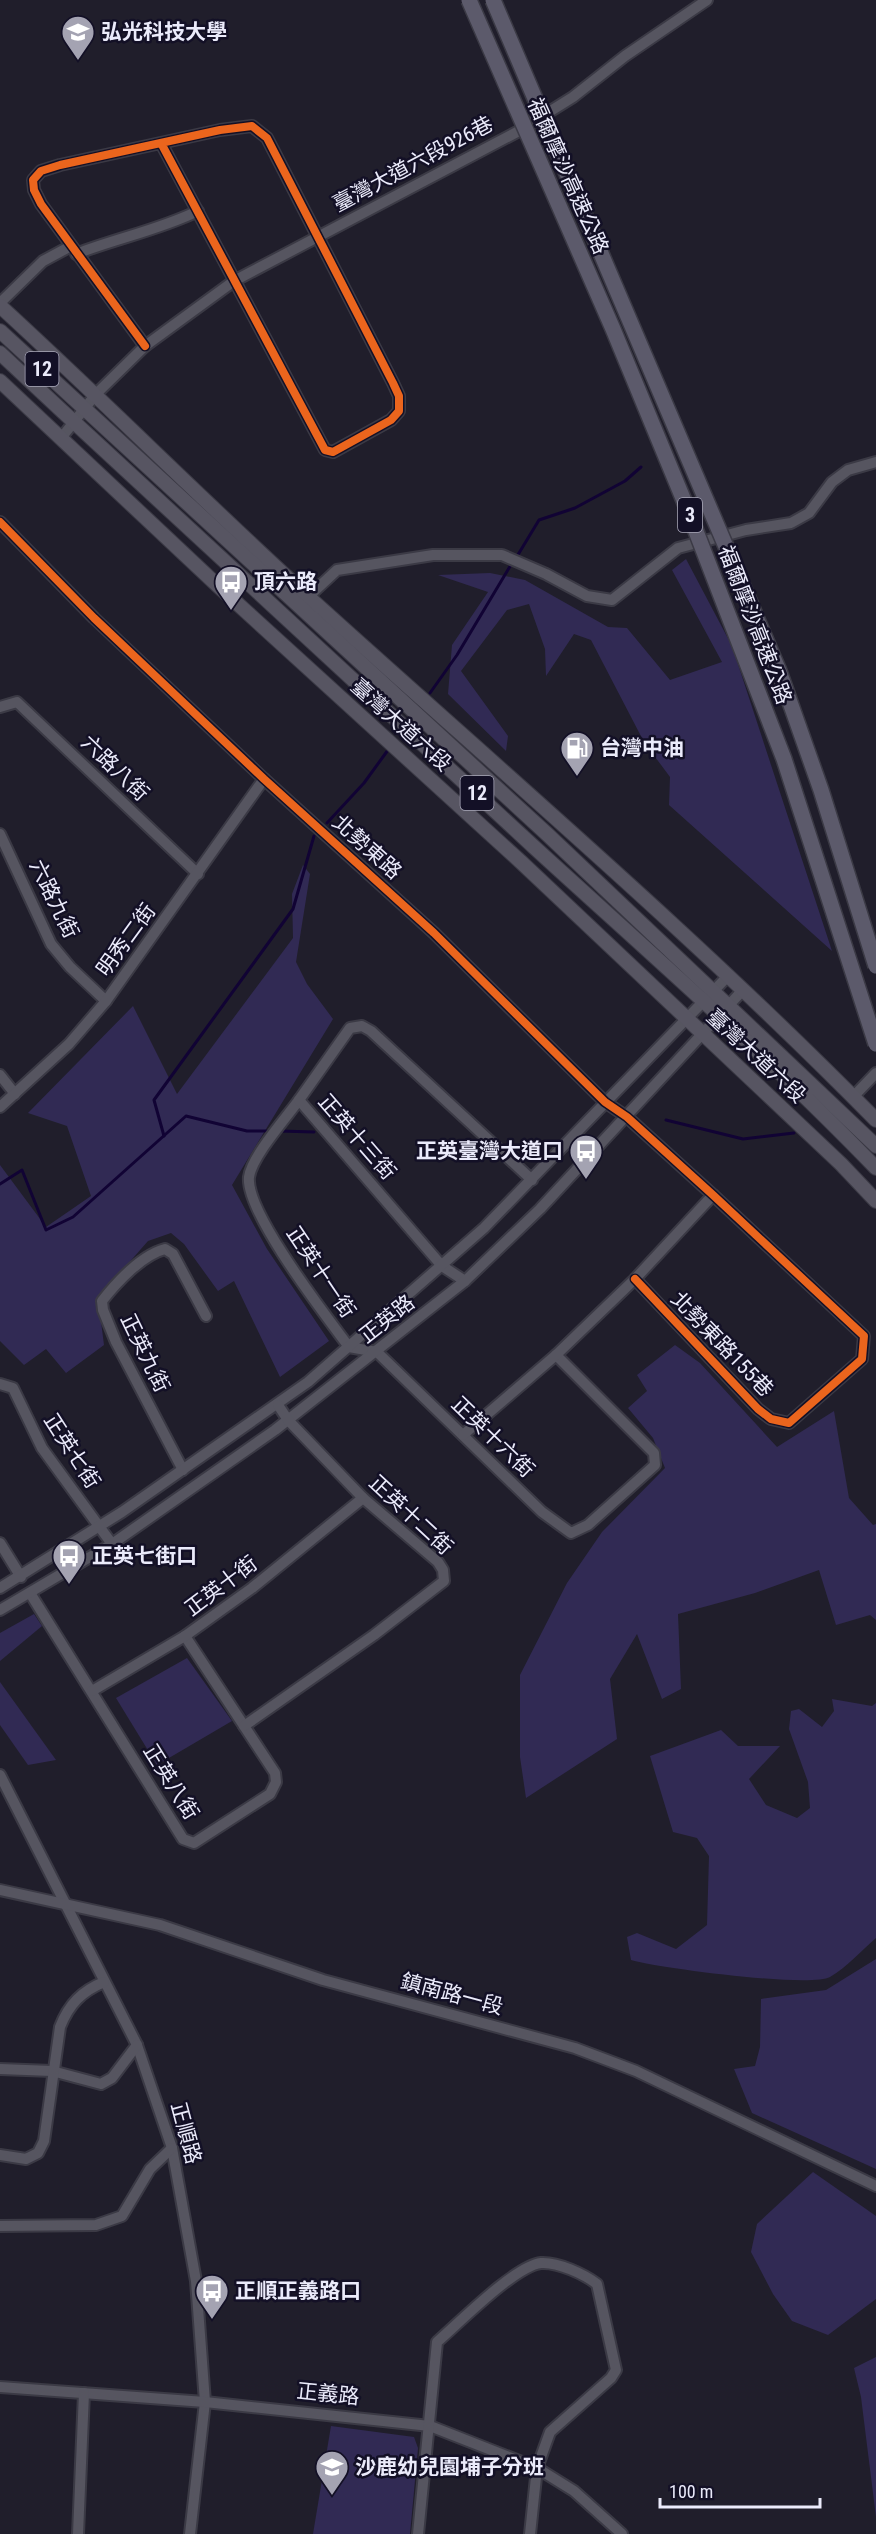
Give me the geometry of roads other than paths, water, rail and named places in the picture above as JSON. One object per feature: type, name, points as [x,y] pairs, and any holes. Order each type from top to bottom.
[{"type":"highway","name":"福爾摩沙高速公路","points":[[469,0],[608,319],[687,508],[784,759],[876,1044]]},
{"type":"highway","name":"福爾摩沙高速公路","points":[[493,0],[779,671],[821,790],[876,966]]},
{"type":"main road","name":"臺灣大道六段","points":[[0,305],[308,597],[560,823],[727,977],[876,1120]]},
{"type":"main road","name":"臺灣大道六段","points":[[0,331],[85,408],[725,1010],[876,1146]]},
{"type":"main road","name":"臺灣大道六段","points":[[0,353],[73,422],[709,995]]},
{"type":"main road","name":"臺灣大道六段","points":[[0,381],[62,436],[217,585],[521,862],[702,1035],[842,1164],[876,1201]]},
{"type":"main road","name":"臺灣大道六段","points":[[725,1010],[876,1168]]},
{"type":"street","name":"臺灣大道六段926巷","points":[[62,436],[96,394],[146,346],[234,281],[517,132],[573,97],[624,56],[707,0]]},
{"type":"street","points":[[146,346],[41,204],[34,190],[33,180],[41,171],[60,165],[219,130],[252,126],[262,131],[319,237],[399,396],[399,411],[391,420],[333,453],[325,450],[161,143]]},
{"type":"street","points":[[0,305],[43,261],[74,250],[168,225],[198,211]]},
{"type":"street","points":[[308,597],[337,570],[433,555],[507,558],[587,596],[612,600],[678,548],[747,530],[791,523],[809,513],[832,482],[848,470],[876,462]]},
{"type":"street","name":"北勢東路","points":[[0,522],[94,618],[264,778],[434,933],[605,1102],[627,1117],[714,1195]]},
{"type":"street","name":"六路八街","points":[[0,707],[17,702],[198,874]]},
{"type":"street","name":"明秀二街","points":[[0,1107],[69,1044],[106,1001],[264,778]]},
{"type":"street","name":"六路九街","points":[[0,834],[51,944],[70,967],[106,1001]]},
{"type":"street","name":"正英路","points":[[0,1588],[21,1577],[278,1405],[349,1347],[442,1266],[532,1180],[727,977]]},
{"type":"street","name":"正英路","points":[[0,1610],[112,1544],[288,1419],[377,1352],[465,1281],[540,1209],[742,992]]},
{"type":"street","name":"正英十三街","points":[[465,1281],[442,1266],[299,1100],[350,1028],[362,1026],[371,1031],[532,1180]]},
{"type":"street","points":[[853,1097],[876,1073]]},
{"type":"street","points":[[0,1075],[15,1094]]},
{"type":"street","name":"正英十一街","points":[[299,1100],[255,1161],[249,1177],[250,1193],[285,1260],[349,1347],[377,1352]]},
{"type":"street","points":[[463,1435],[556,1354],[635,1279],[714,1195]]},
{"type":"street","name":"北勢東路155巷","points":[[635,1279],[771,1419],[789,1423],[861,1359],[864,1336],[714,1195]]},
{"type":"street","name":"正英九街","points":[[183,1470],[116,1342],[103,1310],[102,1301],[114,1286],[147,1258],[156,1251],[165,1249],[173,1254],[206,1316]]},
{"type":"street","name":"正英十六街","points":[[377,1352],[560,1527],[571,1533],[588,1525],[655,1466],[654,1453],[556,1354]]},
{"type":"street","name":"正英七街","points":[[0,1384],[13,1388],[42,1448],[112,1544]]},
{"type":"street","name":"正英十二街","points":[[244,1726],[374,1635],[444,1581],[443,1570],[438,1562],[363,1498],[288,1419],[278,1405]]},
{"type":"street","name":"正英十街","points":[[92,1691],[185,1636],[252,1588],[363,1498]]},
{"type":"street","points":[[0,1543],[21,1577]]},
{"type":"street","name":"正英八街","points":[[30,1593],[183,1839],[194,1843],[270,1794],[276,1782],[275,1773],[185,1636]]},
{"type":"street","name":"正順路","points":[[0,1775],[137,2046],[172,2148],[196,2281],[205,2402],[190,2534]]},
{"type":"street","name":"鎮南路一段","points":[[0,1890],[160,1925],[323,1980],[575,2048],[636,2071],[876,2186]]},
{"type":"street","points":[[0,2155],[26,2158],[38,2153],[44,2140],[60,2026],[67,2010],[78,1996],[104,1982]]},
{"type":"street","points":[[0,2069],[52,2071],[101,2084],[112,2078],[137,2046]]},
{"type":"street","points":[[0,2226],[96,2225],[122,2216],[150,2169],[172,2148]]},
{"type":"street","points":[[418,2534],[437,2342],[518,2272],[541,2263],[581,2272],[597,2284],[616,2370],[611,2378],[550,2432],[537,2468],[530,2534]]},
{"type":"street","name":"正義路","points":[[0,2387],[205,2402],[430,2426],[537,2468],[574,2491],[622,2534]]},
{"type":"street","points":[[78,2534],[84,2393]]},
{"type":"waterway","points":[[516,558],[539,520],[575,508],[625,481],[641,467]]},
{"type":"waterway","points":[[430,693],[457,655],[512,563]]},
{"type":"waterway","points":[[327,823],[364,783],[388,750]]},
{"type":"waterway","points":[[164,1136],[154,1100],[293,909],[314,836]]},
{"type":"waterway","points":[[0,1184],[22,1170],[46,1230],[73,1217],[186,1116],[247,1131],[270,1131]]},
{"type":"waterway","points":[[666,1120],[743,1139],[794,1133]]},
{"type":"waterway","points":[[280,1131],[314,1132]]},
{"type":"place","name":"弘光科技大學","points":[[78,61]]},
{"type":"place","name":"頂六路","points":[[231,611]]},
{"type":"place","name":"台灣中油","points":[[577,777]]},
{"type":"place","name":"正英臺灣大道口","points":[[586,1180]]},
{"type":"place","name":"正英七街口","points":[[69,1585]]},
{"type":"place","name":"正順正義路口","points":[[212,2320]]},
{"type":"place","name":"沙鹿幼兒園埔子分班","points":[[332,2496]]}]
